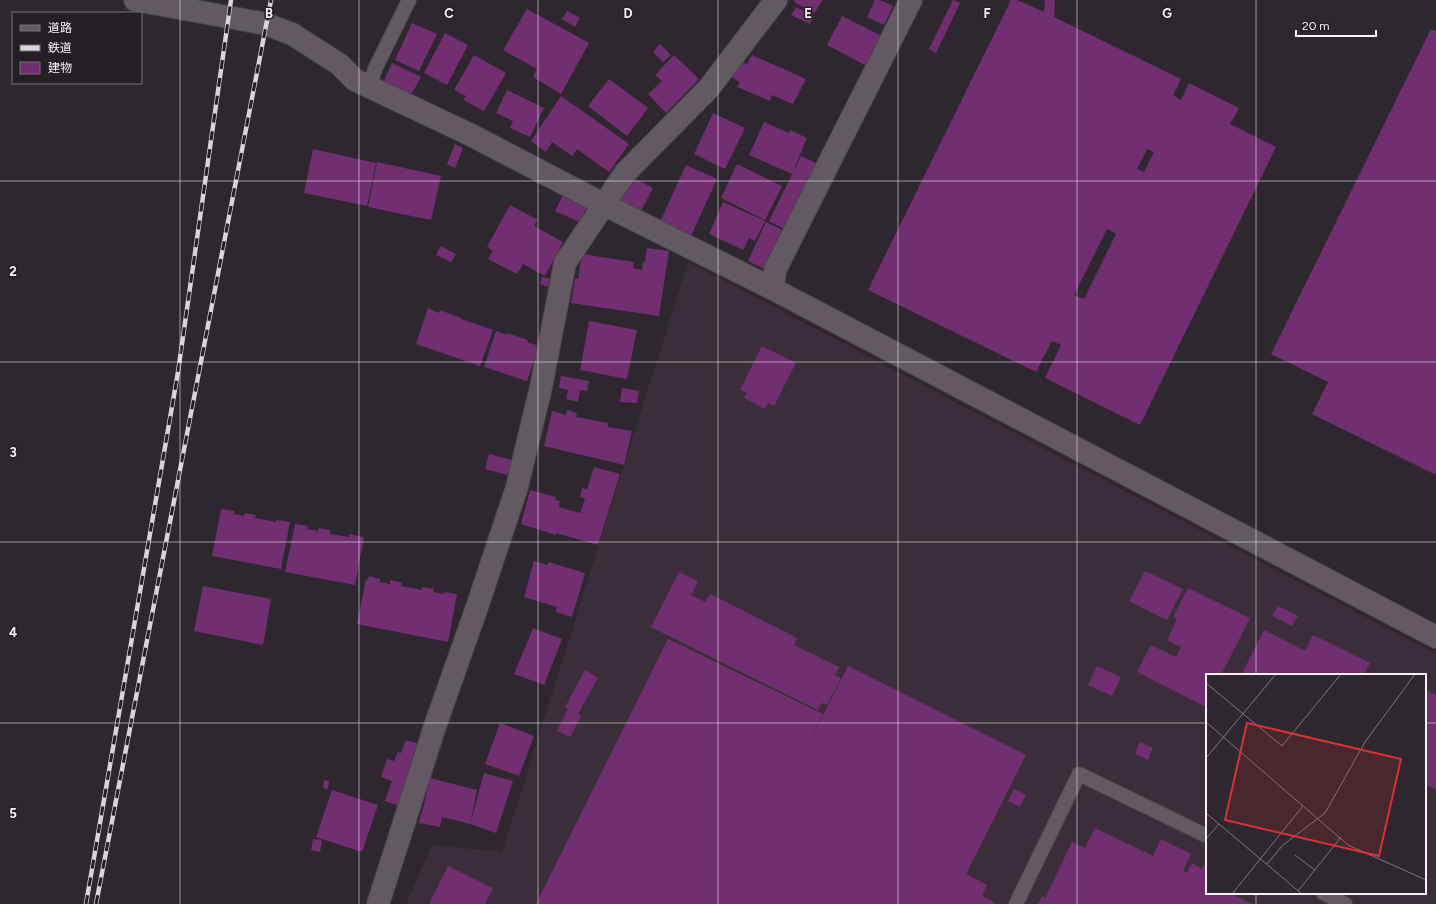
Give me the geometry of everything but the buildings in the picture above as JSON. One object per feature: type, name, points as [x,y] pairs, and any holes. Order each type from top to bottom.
[{"type":"street","points":[[134,0],[266,24],[292,34],[339,64],[355,80],[471,135],[605,205],[773,289],[1436,637]]},
{"type":"street","points":[[378,904],[435,726],[517,487],[541,387],[565,263],[625,173],[705,92],[776,0]]},
{"type":"street","points":[[773,289],[775,270],[911,0]]},
{"type":"lane","points":[[369,87],[375,69],[409,0]]},
{"type":"lane","points":[[1016,904],[1079,774],[1206,836]]},
{"type":"lane","points":[[1325,894],[1346,904]]},
{"type":"shaded area","points":[[688,262],[1436,654],[1436,904],[406,904],[432,845],[502,852]]},
{"type":"railway","points":[[86,904],[178,372],[231,0]]},
{"type":"railway","points":[[96,904],[271,0]]}]
